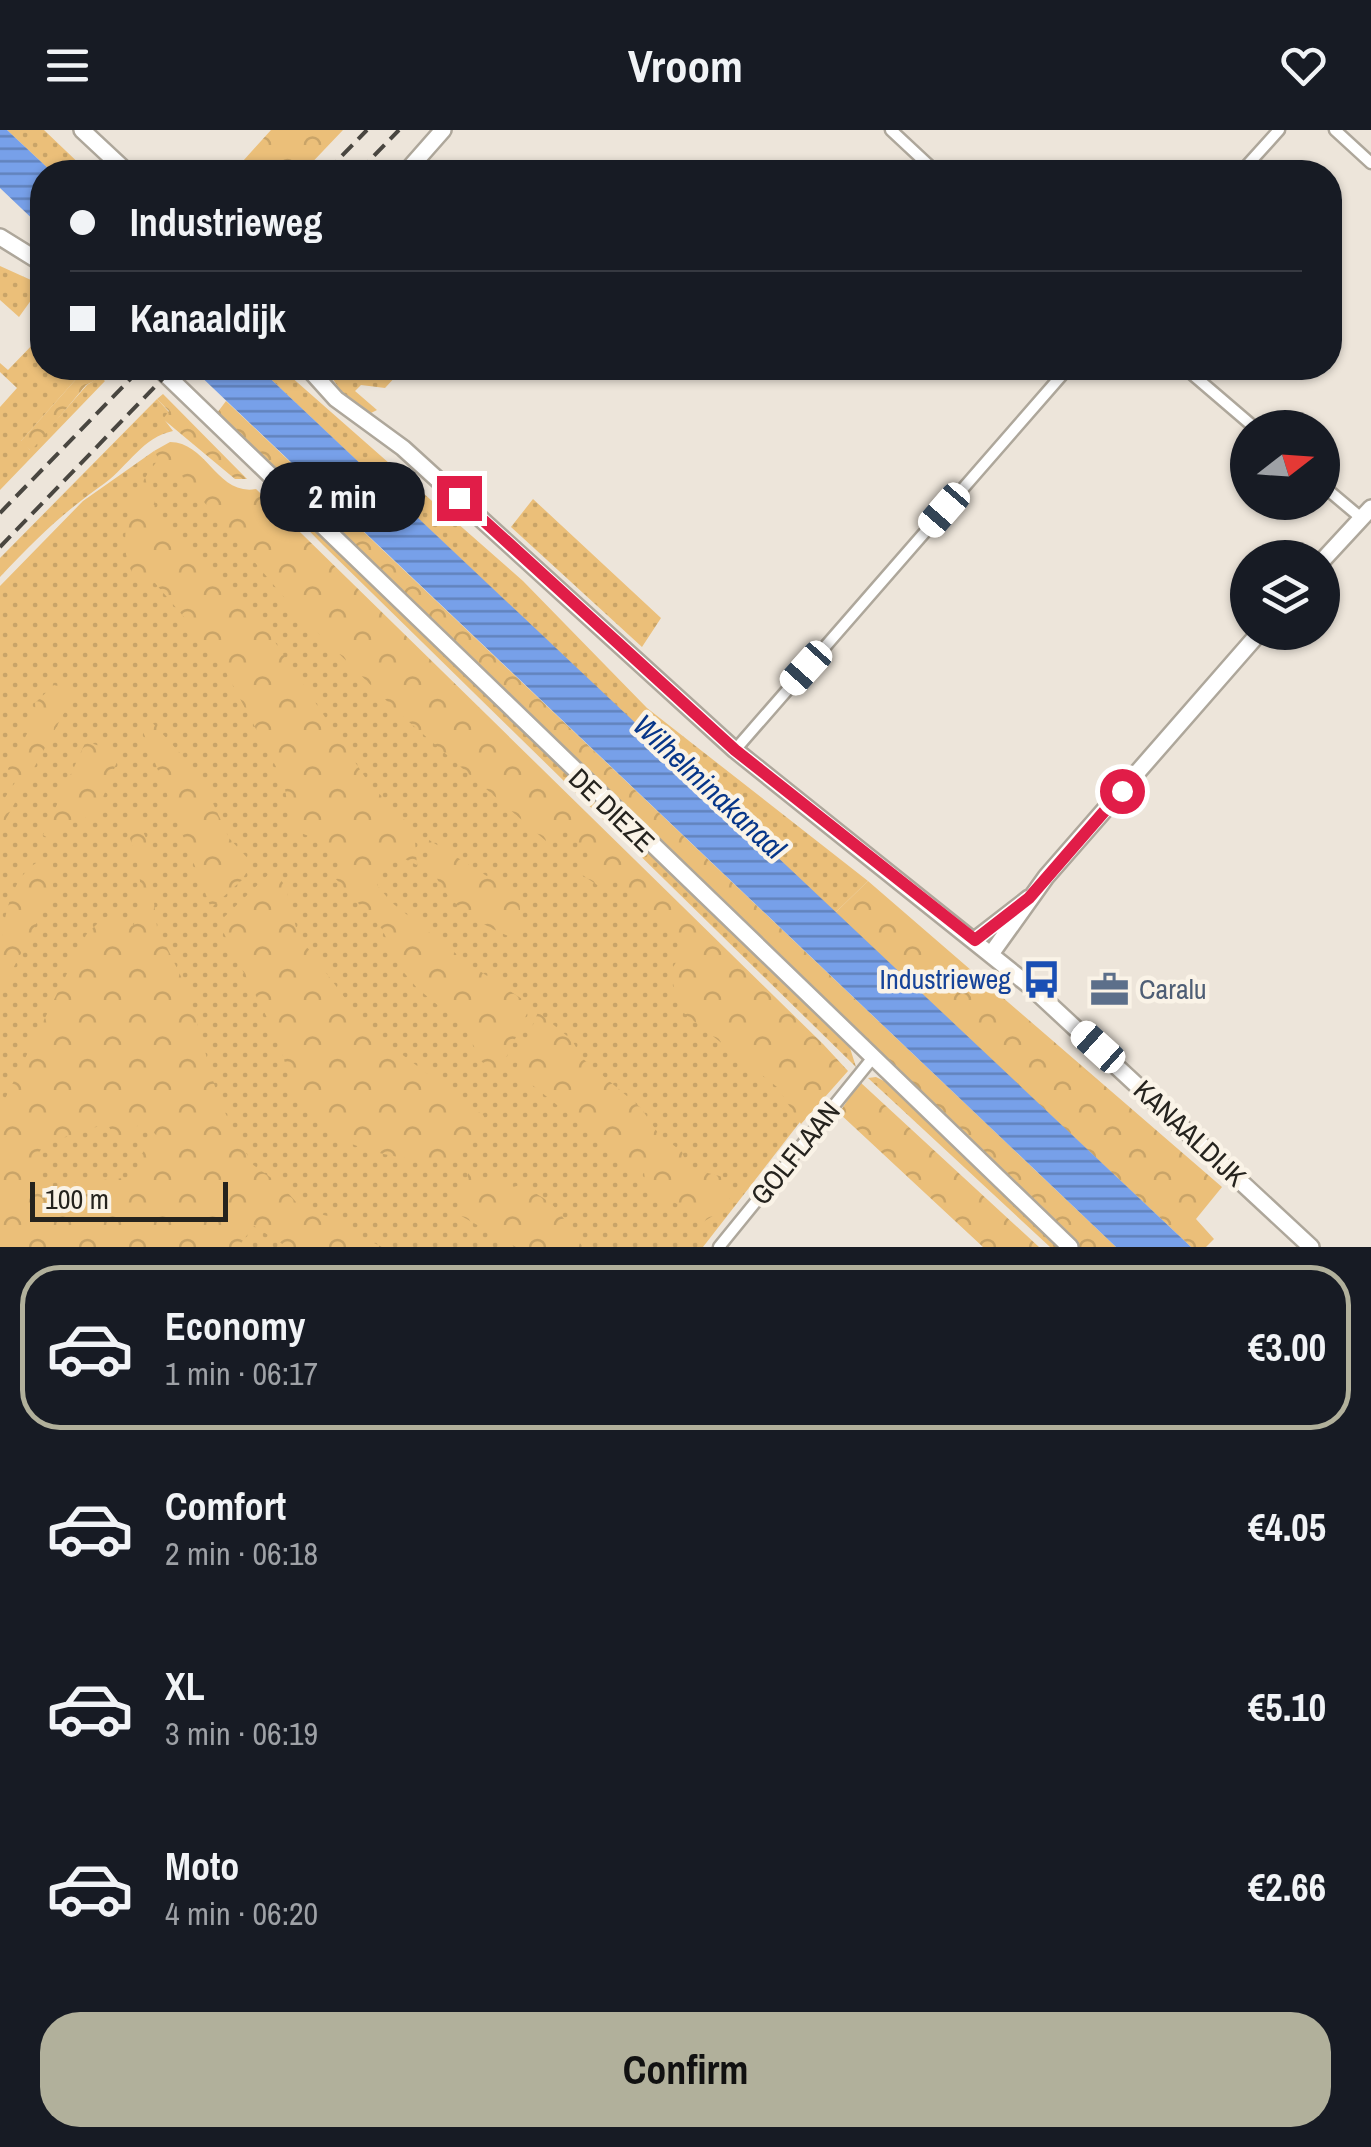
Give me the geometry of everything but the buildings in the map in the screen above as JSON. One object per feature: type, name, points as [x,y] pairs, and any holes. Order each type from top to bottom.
[{"type":"street","points":[[82,130],[114,160]]},
{"type":"street","points":[[417,160],[443,130]]},
{"type":"street","points":[[891,130],[923,160]]},
{"type":"street","points":[[1252,160],[1278,130]]},
{"type":"street","points":[[1334,130],[1371,163]]},
{"type":"street","points":[[3,241],[30,256]]},
{"type":"street","name":"DE DIEZE","points":[[171,380],[871,1060],[1070,1247]]},
{"type":"street","name":"KANAALDIJK","points":[[318,380],[336,400],[403,448],[735,750],[975,940],[1135,1081],[1311,1247]]},
{"type":"street","name":"KANAALDIJK","points":[[326,380],[336,400]]},
{"type":"street","points":[[735,750],[1058,380]]},
{"type":"street","points":[[1199,380],[1234,410]]},
{"type":"street","points":[[1340,496],[1366,512],[1340,540]]},
{"type":"street","points":[[991,954],[1029,898],[1244,650]]},
{"type":"street","points":[[975,940],[1029,898]]},
{"type":"street","name":"GOLFLAAN","points":[[719,1247],[871,1060]]},
{"type":"green space","points":[[7,130],[44,130],[75,160],[39,160]]},
{"type":"green space","points":[[271,130],[343,130],[314,160],[244,160]]},
{"type":"green space","points":[[0,266],[30,280],[30,302],[19,317],[0,300]]},
{"type":"green space","points":[[30,347],[30,380],[75,380],[21,441],[30,450],[87,385],[95,380],[105,381],[0,490],[0,407],[17,388],[0,372],[0,363],[8,370]]},
{"type":"green space","points":[[75,380],[96,380],[86,385],[31,451],[20,442]]},
{"type":"green space","points":[[272,380],[295,380],[523,581],[647,708],[868,881],[835,913]]},
{"type":"green space","points":[[333,380],[392,380],[385,388],[361,385],[355,391],[377,410],[371,413],[344,395]]},
{"type":"green space","points":[[163,394],[247,479],[235,479],[163,419],[169,411],[157,399]]},
{"type":"green space","points":[[157,399],[169,412],[164,419],[173,431],[144,446],[50,527],[0,577],[0,558]]},
{"type":"green space","points":[[226,401],[1116,1247],[1079,1247],[217,413]]},
{"type":"green space","points":[[170,442],[194,450],[231,485],[256,489],[848,1071],[801,1124],[777,1087],[680,1010],[670,972],[683,951],[646,901],[611,877],[603,889],[581,874],[590,857],[566,829],[546,841],[401,715],[293,608],[178,471],[166,465],[153,481],[155,514],[269,633],[369,783],[414,830],[417,865],[397,855],[380,869],[377,885],[391,902],[469,964],[531,1005],[499,1073],[482,1062],[464,1027],[417,988],[400,968],[382,929],[335,878],[340,865],[311,837],[291,829],[284,782],[218,657],[155,583],[133,574],[125,545],[129,514],[159,459],[154,451]]},
{"type":"green space","points":[[168,450],[838,1073],[703,1247],[0,1247],[0,586],[83,501],[154,451],[160,458]]},
{"type":"green space","points":[[274,489],[850,1048],[856,1067],[323,545],[270,491]]},
{"type":"green space","points":[[533,499],[661,618],[642,647],[511,527]]},
{"type":"green space","points":[[54,685],[76,691],[0,830],[0,805],[16,781],[8,769],[36,717],[35,703]]},
{"type":"green space","points":[[148,718],[200,775],[229,838],[252,863],[242,880],[211,908],[142,729]]},
{"type":"green space","points":[[86,741],[120,754],[96,815],[68,822],[55,842],[43,835]]},
{"type":"green space","points":[[137,818],[146,838],[157,927],[188,991],[219,1101],[252,1164],[281,1185],[303,1210],[336,1218],[342,1227],[382,1247],[287,1247],[254,1226],[238,1247],[0,1247],[0,1109],[86,935],[103,918],[118,913],[133,926],[140,902],[140,878],[127,830]],"holes":[[[142,1119],[156,1135],[141,1155],[149,1169],[134,1177],[63,1184],[52,1203],[36,1158],[44,1144],[107,1123],[117,1142],[129,1139]]]},
{"type":"green space","points":[[426,838],[519,896],[522,936],[515,939],[497,931],[454,902],[435,874]]},
{"type":"green space","points":[[45,858],[53,863],[53,891],[0,994],[2,936],[11,898],[30,867]]},
{"type":"green space","points":[[272,871],[285,885],[298,935],[368,1029],[484,1116],[472,1142],[455,1161],[389,1155],[346,1141],[311,1117],[298,1099],[274,1032],[219,922]]},
{"type":"green space","points":[[868,881],[1222,1187],[1196,1219],[1214,1239],[1206,1247],[1191,1247],[835,913]]},
{"type":"green space","points":[[538,1012],[572,1040],[582,1058],[641,1108],[658,1133],[682,1152],[688,1168],[731,1179],[731,1194],[721,1210],[703,1222],[646,1188],[644,1172],[624,1168],[578,1122],[515,1071]]},
{"type":"green space","points":[[876,1077],[1060,1247],[1050,1247],[868,1078]]},
{"type":"green space","points":[[860,1082],[1039,1247],[983,1247],[839,1113]]},
{"type":"green space","points":[[469,1171],[510,1188],[520,1185],[545,1199],[583,1247],[516,1247],[456,1213]]},
{"type":"water","points":[[0,130],[7,130],[39,160],[30,160],[30,217],[0,188]]},
{"type":"water","points":[[205,380],[272,380],[1191,1247],[1116,1247]]},
{"type":"railway","points":[[338,160],[367,130]]},
{"type":"railway","points":[[370,160],[399,130]]},
{"type":"railway","points":[[0,513],[129,380]]},
{"type":"railway","points":[[0,547],[161,380]]},
{"type":"place","name":"Industrieweg","points":[[1041,979]]},
{"type":"place","name":"Caralu","points":[[1109,989]]},
{"type":"route","points":[[459,498],[735,750],[975,940],[1029,898],[1122,791]]},
{"type":"water label","name":"Wilhelminakanaal","points":[[709,787]]}]
